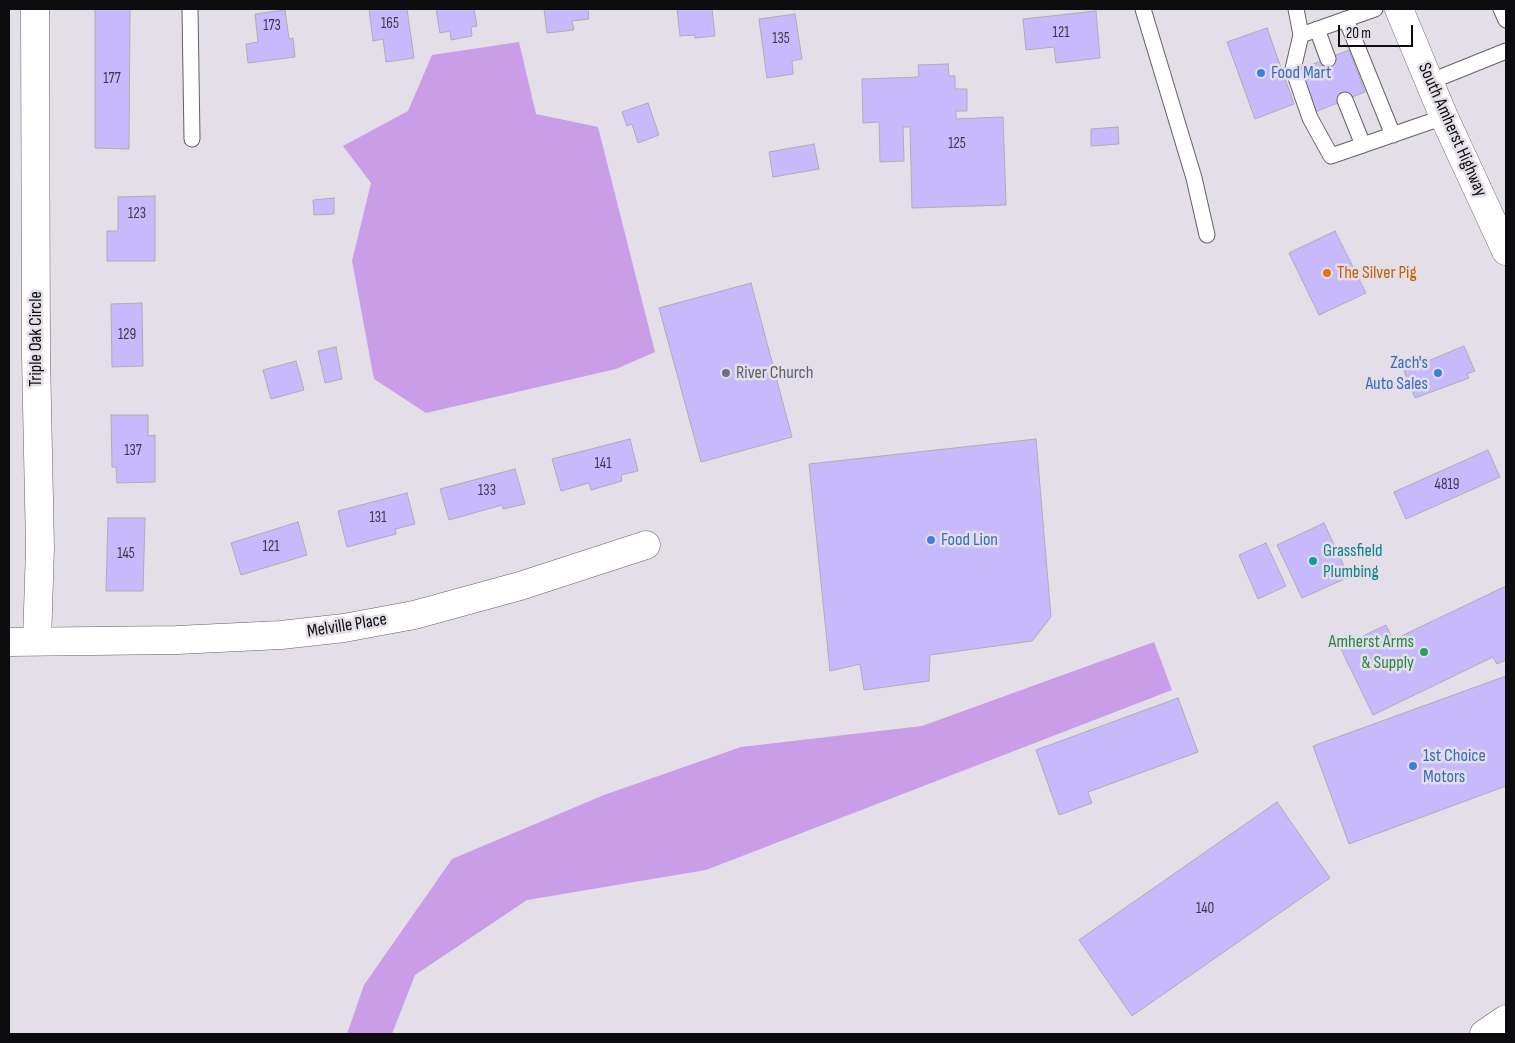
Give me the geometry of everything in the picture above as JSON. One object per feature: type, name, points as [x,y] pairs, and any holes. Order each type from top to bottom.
[{"type":"street","name":"Triple Oak Circle","points":[[35,9],[36,357],[40,548],[37,641]]},
{"type":"street","name":"South Amherst Highway","points":[[1399,9],[1444,117],[1506,251]]},
{"type":"street","name":"Melville Place","points":[[37,641],[187,640],[281,635],[344,628],[414,615],[520,586],[646,545]]},
{"type":"street","points":[[9,642],[37,641]]},
{"type":"street","points":[[1484,1034],[1506,1019]]},
{"type":"lane","points":[[190,9],[192,138]]},
{"type":"lane","points":[[1143,9],[1194,178],[1207,236]]},
{"type":"lane","points":[[1296,9],[1301,34],[1293,69],[1310,118],[1331,156],[1444,117]]},
{"type":"lane","points":[[1301,34],[1375,9]]},
{"type":"lane","points":[[1501,9],[1506,20]]},
{"type":"lane","points":[[1346,19],[1393,135]]},
{"type":"lane","points":[[1317,29],[1328,59]]},
{"type":"lane","points":[[1429,82],[1506,51]]},
{"type":"lane","points":[[1345,100],[1364,145]]},
{"type":"shaded area","points":[[519,42],[536,114],[598,127],[655,352],[616,369],[426,413],[374,379],[352,261],[371,183],[343,146],[408,111],[432,55]]},
{"type":"shaded area","points":[[1154,642],[1172,690],[706,870],[527,900],[415,975],[392,1034],[347,1034],[364,985],[452,859],[604,795],[741,747],[922,726]]},
{"type":"building","points":[[95,9],[130,9],[129,149],[95,148]]},
{"type":"building","points":[[369,9],[407,9],[414,58],[386,62],[383,39],[373,41]]},
{"type":"building","points":[[436,9],[474,9],[477,26],[471,27],[472,36],[451,40],[450,31],[440,33]]},
{"type":"building","points":[[544,9],[588,9],[589,19],[572,21],[574,30],[547,33]]},
{"type":"building","points":[[677,9],[712,9],[715,36],[695,38],[695,35],[680,36]]},
{"type":"building","points":[[285,10],[289,39],[293,38],[295,57],[248,63],[246,44],[258,42],[255,14]]},
{"type":"building","points":[[1096,11],[1100,58],[1056,63],[1054,47],[1026,50],[1023,19]]},
{"type":"building","points":[[795,14],[802,59],[792,61],[793,74],[767,78],[759,19]]},
{"type":"building","name":"Food Mart","points":[[1267,28],[1294,104],[1255,119],[1227,42]]},
{"type":"building","points":[[1349,50],[1365,92],[1315,112],[1298,70]]},
{"type":"building","points":[[948,64],[949,76],[955,76],[955,89],[967,89],[967,111],[956,111],[956,119],[1003,117],[1006,205],[912,208],[910,127],[903,127],[904,161],[880,162],[879,122],[863,123],[862,79],[919,77],[918,65]]},
{"type":"building","points":[[648,103],[659,135],[638,143],[632,124],[627,126],[622,112]]},
{"type":"building","points":[[1118,127],[1119,144],[1091,146],[1091,129]]},
{"type":"building","points":[[814,144],[819,169],[773,177],[769,152]]},
{"type":"building","points":[[155,196],[155,261],[107,261],[107,231],[118,231],[118,197]]},
{"type":"building","points":[[334,198],[334,214],[314,215],[313,200]]},
{"type":"building","name":"The Silver Pig","points":[[1335,231],[1366,293],[1319,315],[1289,253]]},
{"type":"building","name":"River Church","points":[[751,283],[792,437],[701,462],[659,308]]},
{"type":"building","points":[[142,303],[143,366],[112,367],[111,304]]},
{"type":"building","name":"Zach's Auto Sales","points":[[1464,346],[1475,371],[1467,374],[1469,378],[1415,398],[1404,371]]},
{"type":"building","points":[[336,347],[342,379],[325,383],[318,351]]},
{"type":"building","points":[[296,361],[304,390],[271,399],[263,370]]},
{"type":"building","points":[[111,415],[148,415],[148,436],[155,435],[155,482],[117,483],[116,467],[112,467]]},
{"type":"building","points":[[630,439],[638,471],[621,475],[622,481],[591,490],[589,483],[561,491],[552,459]]},
{"type":"building","name":"Food Lion","points":[[1036,439],[1051,617],[1032,641],[930,655],[929,681],[864,690],[860,664],[830,671],[809,464]]},
{"type":"building","points":[[1488,450],[1500,477],[1406,519],[1394,492]]},
{"type":"building","points":[[515,469],[525,504],[503,509],[502,505],[449,520],[440,489]]},
{"type":"building","points":[[407,493],[415,524],[395,529],[396,534],[347,547],[338,511]]},
{"type":"building","points":[[108,518],[145,518],[143,591],[106,591]]},
{"type":"building","points":[[298,522],[307,555],[241,575],[231,543]]},
{"type":"building","name":"Grassfield Plumbing","points":[[1324,523],[1349,577],[1302,598],[1277,545]]},
{"type":"building","points":[[1266,543],[1286,586],[1258,599],[1239,555]]},
{"type":"building","name":"Amherst Arms & Supply","points":[[1506,586],[1506,660],[1497,664],[1493,657],[1373,715],[1340,647],[1386,625],[1393,640]]},
{"type":"building","name":"1st Choice Motors","points":[[1506,676],[1506,786],[1349,844],[1313,746]]},
{"type":"building","points":[[1178,698],[1198,752],[1088,792],[1092,803],[1059,815],[1036,750]]},
{"type":"building","points":[[1277,802],[1330,878],[1132,1016],[1079,940]]},
{"type":"place","name":"Food Mart","points":[[1261,73]]},
{"type":"place","name":"The Silver Pig","points":[[1327,273]]},
{"type":"place","name":"River Church","points":[[726,373]]},
{"type":"place","name":"Zach's Auto Sales","points":[[1438,373]]},
{"type":"place","name":"Food Lion","points":[[931,540]]},
{"type":"place","name":"Grassfield Plumbing","points":[[1313,561]]},
{"type":"place","name":"Amherst Arms & Supply","points":[[1424,652]]},
{"type":"place","name":"1st Choice Motors","points":[[1413,766]]}]
